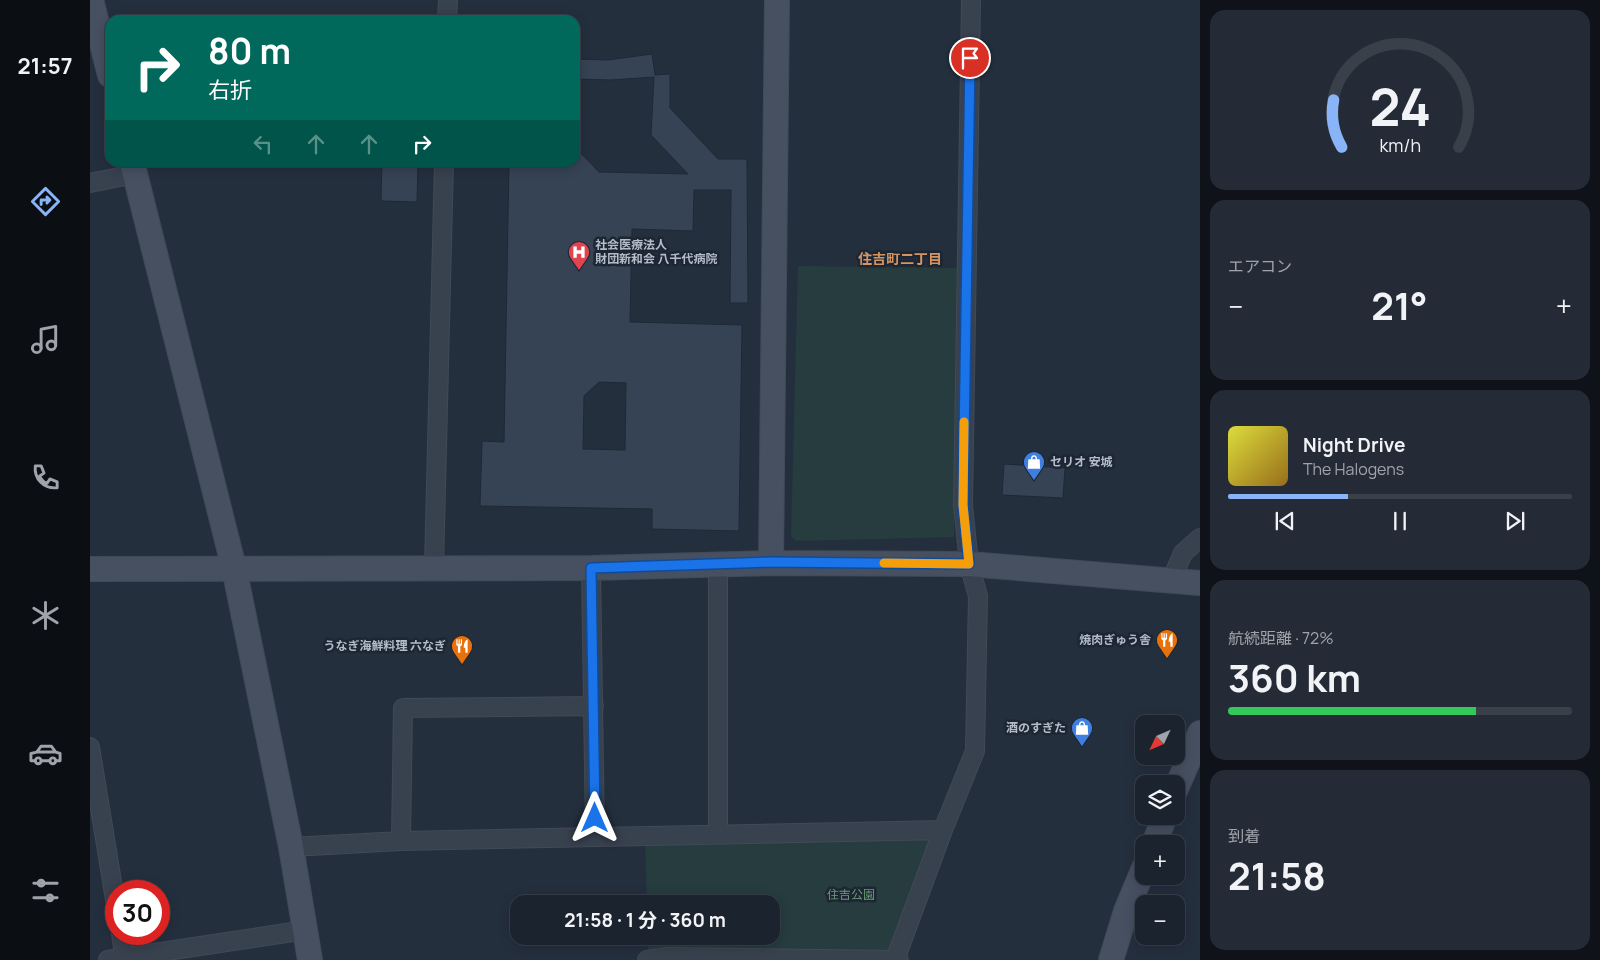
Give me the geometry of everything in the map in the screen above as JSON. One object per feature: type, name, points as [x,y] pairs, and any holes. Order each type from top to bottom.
[{"type":"street","points":[[91,0],[105,55]]},
{"type":"street","points":[[447,15],[448,0]]},
{"type":"street","points":[[771,562],[777,0]]},
{"type":"street","points":[[647,960],[668,957],[896,960],[943,830],[975,751],[978,596],[969,564],[963,505],[971,0]]},
{"type":"street","points":[[434,567],[444,167]]},
{"type":"street","points":[[90,183],[134,168],[234,568],[291,846],[310,960]]},
{"type":"street","points":[[1170,581],[1183,554],[1200,538]]},
{"type":"street","points":[[90,569],[591,568],[718,566],[771,562],[969,564],[1200,583]]},
{"type":"street","points":[[718,566],[718,833]]},
{"type":"street","points":[[591,568],[595,836]]},
{"type":"street","points":[[401,841],[403,708],[594,706]]},
{"type":"street","points":[[1182,775],[1200,733]]},
{"type":"street","points":[[90,747],[112,880]]},
{"type":"street","points":[[291,846],[595,836],[943,830]]},
{"type":"street","points":[[1111,960],[1126,911],[1137,885]]},
{"type":"street","points":[[120,945],[119,959],[306,930]]},
{"type":"green space","points":[[798,266],[958,268],[954,537],[796,541],[791,536]]},
{"type":"green space","name":"住吉公園","points":[[934,837],[890,953],[648,950],[648,945],[780,945],[780,895],[647,895],[645,841]]},
{"type":"building","points":[[652,54],[655,75],[670,74],[670,108],[718,159],[747,159],[748,303],[730,303],[731,190],[694,190],[693,231],[632,229],[630,322],[742,325],[739,531],[652,529],[652,509],[480,506],[482,441],[504,442],[509,167],[580,167],[580,152],[599,172],[688,174],[651,135],[654,77],[611,80],[580,79],[580,59],[608,60]],"holes":[[[599,382],[626,383],[625,450],[583,449],[584,396]]]},
{"type":"building","points":[[382,167],[418,167],[417,202],[381,201]]},
{"type":"building","name":"セリオ 安城","points":[[1004,464],[1065,468],[1063,498],[1002,495]]},
{"type":"slow traffic","points":[[884,563],[969,564],[963,505],[964,422]]},
{"type":"place","name":"社会医療法人 財団新和会 八千代病院","points":[[579,271]]},
{"type":"place","name":"セリオ 安城","points":[[1034,481]]},
{"type":"place","name":"焼肉ぎゅう舎","points":[[1167,659]]},
{"type":"place","name":"うなぎ海鮮料理 六なぎ","points":[[462,665]]},
{"type":"place","name":"酒のすぎた","points":[[1082,747]]},
{"type":"district","name":"住吉町二丁目","points":[[900,259]]},
{"type":"route","points":[[595,818],[591,568],[718,566],[771,562],[969,564],[963,505],[970,58]]}]
